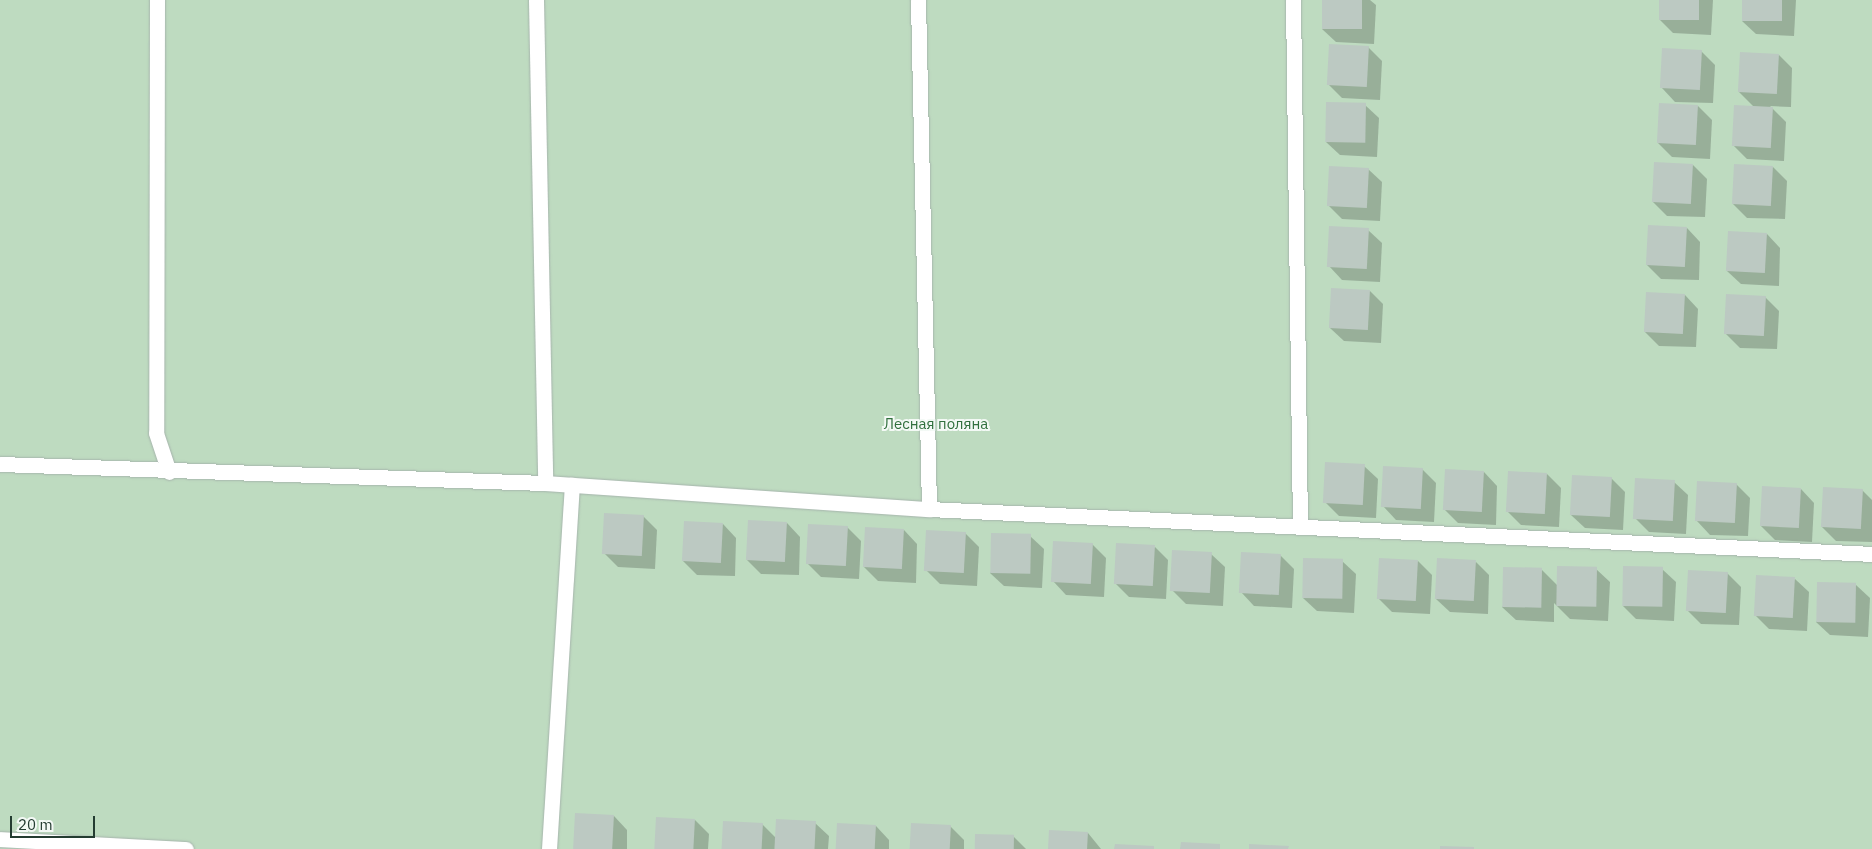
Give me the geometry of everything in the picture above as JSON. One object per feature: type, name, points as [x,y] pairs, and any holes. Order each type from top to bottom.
[{"type":"street","points":[[157,0],[156,433],[169,472]]},
{"type":"street","points":[[536,0],[545,483]]},
{"type":"street","points":[[918,0],[929,509]]},
{"type":"street","points":[[1294,0],[1300,527]]},
{"type":"street","points":[[0,464],[169,472],[572,484],[929,509],[1872,554]]},
{"type":"street","points":[[549,849],[572,484]]},
{"type":"street","points":[[0,839],[186,849]]},
{"type":"green space","name":"Лесная поляна","points":[[0,0],[1872,0],[1872,849],[0,849]]},
{"type":"building","points":[[1322,0],[1362,0],[1362,29],[1322,29]]},
{"type":"building","points":[[1659,0],[1699,0],[1699,20],[1659,20]]},
{"type":"building","points":[[1742,0],[1782,0],[1782,21],[1742,21]]},
{"type":"building","points":[[1329,44],[1369,46],[1367,87],[1327,85]]},
{"type":"building","points":[[1662,48],[1702,50],[1700,90],[1660,88]]},
{"type":"building","points":[[1740,52],[1779,54],[1777,94],[1738,92]]},
{"type":"building","points":[[1326,102],[1366,103],[1365,143],[1325,142]]},
{"type":"building","points":[[1659,103],[1698,105],[1696,145],[1657,143]]},
{"type":"building","points":[[1734,105],[1773,107],[1771,148],[1732,146]]},
{"type":"building","points":[[1654,162],[1693,164],[1691,204],[1652,202]]},
{"type":"building","points":[[1734,164],[1773,166],[1771,206],[1732,204]]},
{"type":"building","points":[[1329,166],[1369,168],[1367,208],[1327,206]]},
{"type":"building","points":[[1648,225],[1687,227],[1685,267],[1646,265]]},
{"type":"building","points":[[1329,226],[1369,228],[1367,269],[1327,267]]},
{"type":"building","points":[[1728,231],[1767,233],[1765,273],[1726,271]]},
{"type":"building","points":[[1331,288],[1370,290],[1368,330],[1329,328]]},
{"type":"building","points":[[1646,292],[1685,294],[1683,334],[1644,332]]},
{"type":"building","points":[[1726,294],[1766,296],[1764,336],[1724,334]]},
{"type":"building","points":[[1325,462],[1365,464],[1363,505],[1323,503]]},
{"type":"building","points":[[1383,466],[1423,468],[1421,509],[1381,507]]},
{"type":"building","points":[[1445,469],[1484,471],[1482,512],[1443,510]]},
{"type":"building","points":[[1508,471],[1547,473],[1545,514],[1506,512]]},
{"type":"building","points":[[1572,475],[1612,477],[1610,517],[1570,515]]},
{"type":"building","points":[[1635,478],[1675,480],[1673,521],[1633,519]]},
{"type":"building","points":[[1697,481],[1737,483],[1735,523],[1695,521]]},
{"type":"building","points":[[1762,486],[1801,488],[1799,528],[1760,526]]},
{"type":"building","points":[[1823,487],[1863,489],[1861,529],[1821,527]]},
{"type":"building","points":[[604,513],[644,515],[642,556],[602,554]]},
{"type":"building","points":[[748,520],[787,522],[785,562],[746,560]]},
{"type":"building","points":[[684,521],[723,523],[721,563],[682,561]]},
{"type":"building","points":[[808,524],[848,526],[846,566],[806,564]]},
{"type":"building","points":[[865,527],[904,529],[902,569],[863,567]]},
{"type":"building","points":[[926,530],[966,532],[964,573],[924,571]]},
{"type":"building","points":[[991,533],[1031,534],[1030,574],[990,573]]},
{"type":"building","points":[[1053,541],[1093,543],[1091,584],[1051,582]]},
{"type":"building","points":[[1116,543],[1155,545],[1153,586],[1114,584]]},
{"type":"building","points":[[1172,550],[1212,552],[1210,593],[1170,591]]},
{"type":"building","points":[[1241,552],[1281,554],[1279,595],[1239,593]]},
{"type":"building","points":[[1303,558],[1343,559],[1342,599],[1302,598]]},
{"type":"building","points":[[1379,558],[1418,560],[1416,601],[1377,599]]},
{"type":"building","points":[[1437,558],[1476,560],[1474,601],[1435,599]]},
{"type":"building","points":[[1557,566],[1597,567],[1596,607],[1556,606]]},
{"type":"building","points":[[1623,566],[1663,567],[1662,607],[1622,606]]},
{"type":"building","points":[[1503,567],[1542,568],[1541,608],[1502,607]]},
{"type":"building","points":[[1688,570],[1728,572],[1726,613],[1686,611]]},
{"type":"building","points":[[1756,575],[1795,577],[1793,618],[1754,616]]},
{"type":"building","points":[[1817,582],[1856,583],[1855,623],[1816,622]]},
{"type":"building","points":[[575,813],[614,815],[612,849],[573,849]]},
{"type":"building","points":[[656,817],[695,819],[693,849],[654,849]]},
{"type":"building","points":[[776,819],[816,821],[814,849],[774,849]]},
{"type":"building","points":[[723,821],[763,823],[762,849],[722,849]]},
{"type":"building","points":[[837,823],[876,825],[875,849],[836,849]]},
{"type":"building","points":[[911,823],[951,825],[950,849],[910,849]]},
{"type":"building","points":[[1049,830],[1088,832],[1087,849],[1048,849]]},
{"type":"building","points":[[975,834],[1014,835],[1014,849],[975,849]]},
{"type":"building","points":[[1181,842],[1220,844],[1220,849],[1180,849]]},
{"type":"building","points":[[1115,844],[1154,846],[1154,849],[1114,849]]},
{"type":"building","points":[[1249,844],[1289,846],[1288,849],[1249,849]]},
{"type":"building","points":[[1440,846],[1474,847],[1474,849],[1440,849]]}]
